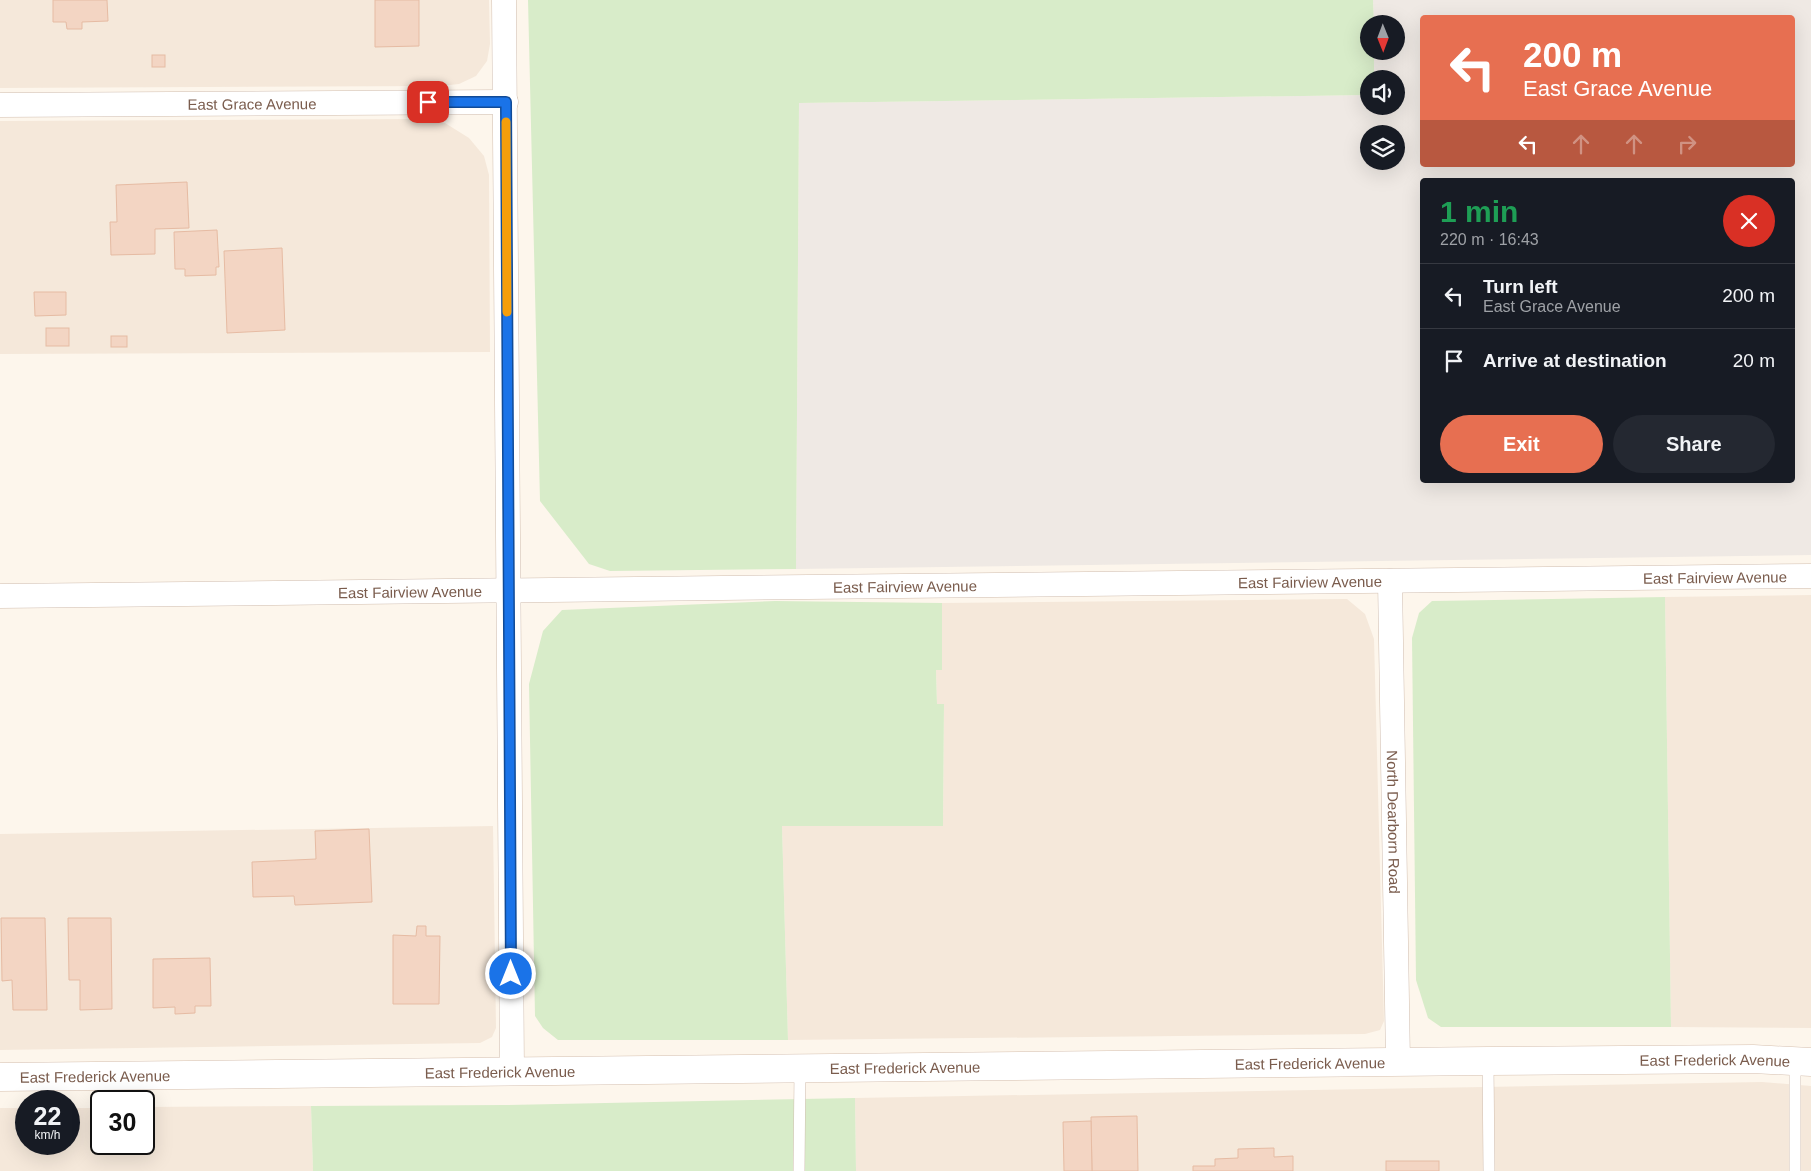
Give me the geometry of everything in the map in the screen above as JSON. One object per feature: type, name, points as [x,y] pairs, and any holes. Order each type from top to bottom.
[{"type":"main road","name":"East Frederick Avenue","points":[[0,1077],[1488,1061],[1753,1059],[1803,1061]]},
{"type":"street","points":[[504,0],[512,1071]]},
{"type":"street","name":"East Grace Avenue","points":[[0,105],[506,102]]},
{"type":"street","name":"East Fairview Avenue","points":[[0,596],[509,588],[1390,582],[1811,576]]},
{"type":"street","name":"North Dearborn Road","points":[[1390,582],[1398,1062]]},
{"type":"lane","points":[[1488,1061],[1489,1171]]},
{"type":"lane","points":[[1795,1171],[1803,1061]]},
{"type":"lane","points":[[799,1171],[800,1068]]},
{"type":"shaded area","points":[[0,0],[489,0],[490,44],[487,61],[476,76],[459,84],[440,86],[0,88]]},
{"type":"shaded area","points":[[1373,0],[1811,0],[1811,555],[796,569],[799,103],[1360,95],[1360,115],[1405,115],[1405,70],[1374,70],[1374,60],[1405,60],[1405,15],[1374,15]]},
{"type":"shaded area","points":[[422,119],[445,123],[469,138],[484,156],[489,175],[490,352],[0,354],[0,121]]},
{"type":"shaded area","points":[[1811,595],[1811,1028],[1671,1027],[1665,597]]},
{"type":"shaded area","points":[[1347,599],[1365,614],[1374,639],[1384,1021],[1380,1030],[1365,1034],[788,1040],[782,826],[943,826],[944,704],[937,704],[936,670],[942,669],[942,603]]},
{"type":"shaded area","points":[[493,826],[496,1028],[492,1037],[480,1043],[0,1050],[0,834]]},
{"type":"shaded area","points":[[1762,1082],[1811,1086],[1811,1171],[856,1171],[855,1098]]},
{"type":"shaded area","points":[[311,1106],[313,1171],[0,1171],[0,1108],[15,1108],[15,1155],[80,1155],[80,1108],[90,1108],[90,1155],[155,1155],[155,1107]]},
{"type":"green space","points":[[528,0],[1373,0],[1374,15],[1360,15],[1360,60],[1374,60],[1374,70],[1360,70],[1360,95],[799,103],[796,569],[610,571],[589,564],[540,501]]},
{"type":"green space","points":[[1665,597],[1671,1027],[1441,1027],[1428,1018],[1416,980],[1412,638],[1419,613],[1432,601]]},
{"type":"green space","points":[[775,601],[942,603],[942,670],[936,670],[937,704],[944,704],[943,826],[782,826],[788,1040],[558,1040],[543,1028],[535,1016],[529,684],[543,631],[562,610]]},
{"type":"green space","points":[[855,1098],[856,1171],[313,1171],[311,1106],[505,1105]]},
{"type":"building","points":[[53,0],[107,0],[108,21],[82,22],[82,29],[67,29],[66,22],[53,22]]},
{"type":"building","points":[[375,0],[419,0],[419,46],[375,47]]},
{"type":"building","points":[[152,55],[165,55],[165,67],[152,67]]},
{"type":"building","points":[[187,182],[189,228],[155,229],[155,254],[111,255],[110,222],[117,222],[116,185]]},
{"type":"building","points":[[217,230],[219,267],[216,267],[216,275],[185,276],[185,269],[175,269],[174,232]]},
{"type":"building","points":[[282,248],[285,330],[227,333],[224,251]]},
{"type":"building","points":[[34,292],[66,292],[66,315],[35,316]]},
{"type":"building","points":[[46,328],[69,328],[69,346],[46,346]]},
{"type":"building","points":[[111,336],[127,336],[127,347],[111,347]]},
{"type":"building","points":[[369,829],[372,902],[295,905],[294,896],[253,897],[252,862],[316,859],[315,831]]},
{"type":"building","points":[[1,918],[45,918],[47,1010],[13,1010],[12,980],[2,981]]},
{"type":"building","points":[[68,918],[111,918],[112,1009],[80,1010],[80,980],[69,980]]},
{"type":"building","points":[[417,926],[426,926],[426,936],[440,936],[439,1004],[393,1004],[393,935],[416,936]]},
{"type":"building","points":[[210,958],[211,1006],[195,1006],[195,1013],[175,1014],[175,1007],[153,1008],[153,959]]},
{"type":"building","points":[[1137,1116],[1138,1171],[1092,1171],[1091,1117]]},
{"type":"building","points":[[1091,1121],[1092,1171],[1064,1171],[1063,1122]]},
{"type":"building","points":[[1274,1148],[1274,1157],[1293,1156],[1293,1171],[1193,1171],[1193,1166],[1215,1166],[1215,1159],[1238,1158],[1238,1149]]},
{"type":"building","points":[[1386,1161],[1439,1161],[1439,1171],[1386,1171]]},
{"type":"slow traffic","points":[[506,122],[507,312]]},
{"type":"route","points":[[428,102],[506,102],[511,974]]}]
